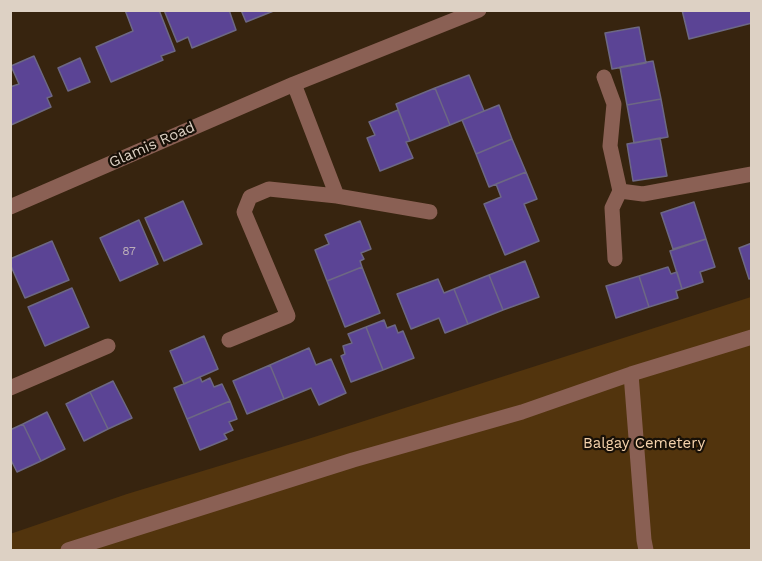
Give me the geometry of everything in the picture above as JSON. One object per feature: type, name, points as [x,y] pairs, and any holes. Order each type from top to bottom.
[{"type":"street","name":"Glamis Road","points":[[10,207],[294,84],[479,10]]},
{"type":"street","points":[[604,77],[614,104],[610,146],[620,191],[612,208],[615,259]]},
{"type":"street","points":[[294,84],[338,196]]},
{"type":"street","points":[[620,191],[642,194],[752,174]]},
{"type":"street","points":[[229,340],[288,316],[244,212],[250,197],[269,189],[338,196],[430,212]]},
{"type":"street","points":[[68,550],[353,460],[522,412],[630,374],[752,337]]},
{"type":"street","points":[[11,385],[108,346]]},
{"type":"street","points":[[630,374],[646,550]]},
{"type":"green space","name":"Balgay Cemetery","points":[[751,297],[751,550],[11,550],[10,534],[127,494],[308,439]]},
{"type":"building","points":[[125,10],[159,10],[175,51],[161,56],[163,60],[111,82],[96,47],[133,31]]},
{"type":"building","points":[[164,10],[229,10],[236,30],[192,48],[188,37],[177,42]]},
{"type":"building","points":[[241,10],[276,10],[246,22]]},
{"type":"building","points":[[682,10],[752,10],[752,23],[689,39]]},
{"type":"building","points":[[639,27],[646,63],[612,69],[605,33]]},
{"type":"building","points":[[34,56],[52,96],[47,98],[51,107],[11,125],[10,87],[19,84],[11,66]]},
{"type":"building","points":[[80,58],[90,82],[68,91],[58,68]]},
{"type":"building","points":[[653,61],[661,99],[627,105],[620,67]]},
{"type":"building","points":[[469,75],[484,111],[450,125],[435,88]]},
{"type":"building","points":[[435,88],[450,125],[410,141],[396,104]]},
{"type":"building","points":[[661,99],[668,137],[634,143],[627,105]]},
{"type":"building","points":[[499,105],[512,139],[476,154],[462,120]]},
{"type":"building","points":[[398,110],[410,141],[406,142],[413,158],[380,171],[367,138],[375,135],[369,122]]},
{"type":"building","points":[[660,138],[667,176],[633,181],[627,144]]},
{"type":"building","points":[[512,139],[526,172],[489,187],[476,154]]},
{"type":"building","points":[[526,172],[537,199],[524,204],[539,241],[505,255],[484,204],[501,197],[496,184]]},
{"type":"building","points":[[183,201],[202,244],[164,261],[145,218]]},
{"type":"building","points":[[694,202],[706,239],[673,249],[661,213]]},
{"type":"building","points":[[139,220],[158,264],[120,281],[100,238]]},
{"type":"building","points":[[360,221],[371,249],[361,253],[364,259],[360,261],[362,267],[327,281],[315,250],[329,244],[325,235]]},
{"type":"building","points":[[706,239],[715,267],[700,272],[703,282],[682,289],[670,251]]},
{"type":"building","points":[[52,241],[69,280],[25,298],[10,259]]},
{"type":"building","points":[[752,243],[752,278],[749,279],[739,248]]},
{"type":"building","points":[[525,261],[539,297],[503,310],[489,275]]},
{"type":"building","points":[[362,267],[380,313],[345,327],[327,281]]},
{"type":"building","points":[[668,267],[671,274],[677,272],[682,289],[676,291],[678,298],[649,307],[639,276]]},
{"type":"building","points":[[489,275],[503,310],[468,324],[454,289]]},
{"type":"building","points":[[639,276],[649,307],[616,318],[606,286]]},
{"type":"building","points":[[438,279],[444,293],[454,289],[468,324],[445,333],[439,318],[411,329],[397,294]]},
{"type":"building","points":[[72,288],[89,327],[45,346],[28,307]]},
{"type":"building","points":[[384,320],[387,328],[395,325],[398,333],[403,331],[414,358],[383,370],[366,327]]},
{"type":"building","points":[[366,327],[383,370],[351,382],[341,356],[345,354],[343,346],[352,343],[348,334]]},
{"type":"building","points":[[204,336],[218,369],[184,384],[170,351]]},
{"type":"building","points":[[309,348],[316,365],[331,359],[346,393],[319,405],[311,388],[284,399],[270,365]]},
{"type":"building","points":[[270,365],[284,399],[247,414],[233,381]]},
{"type":"building","points":[[200,377],[202,382],[210,378],[214,387],[222,384],[230,401],[187,419],[174,388]]},
{"type":"building","points":[[113,381],[132,418],[108,429],[90,392]]},
{"type":"building","points":[[90,392],[108,429],[84,441],[66,404]]},
{"type":"building","points":[[230,401],[237,419],[229,422],[233,430],[224,434],[227,439],[200,450],[187,419]]},
{"type":"building","points":[[47,412],[65,449],[41,461],[23,424]]},
{"type":"building","points":[[23,424],[41,461],[17,472],[10,458],[10,430]]}]
